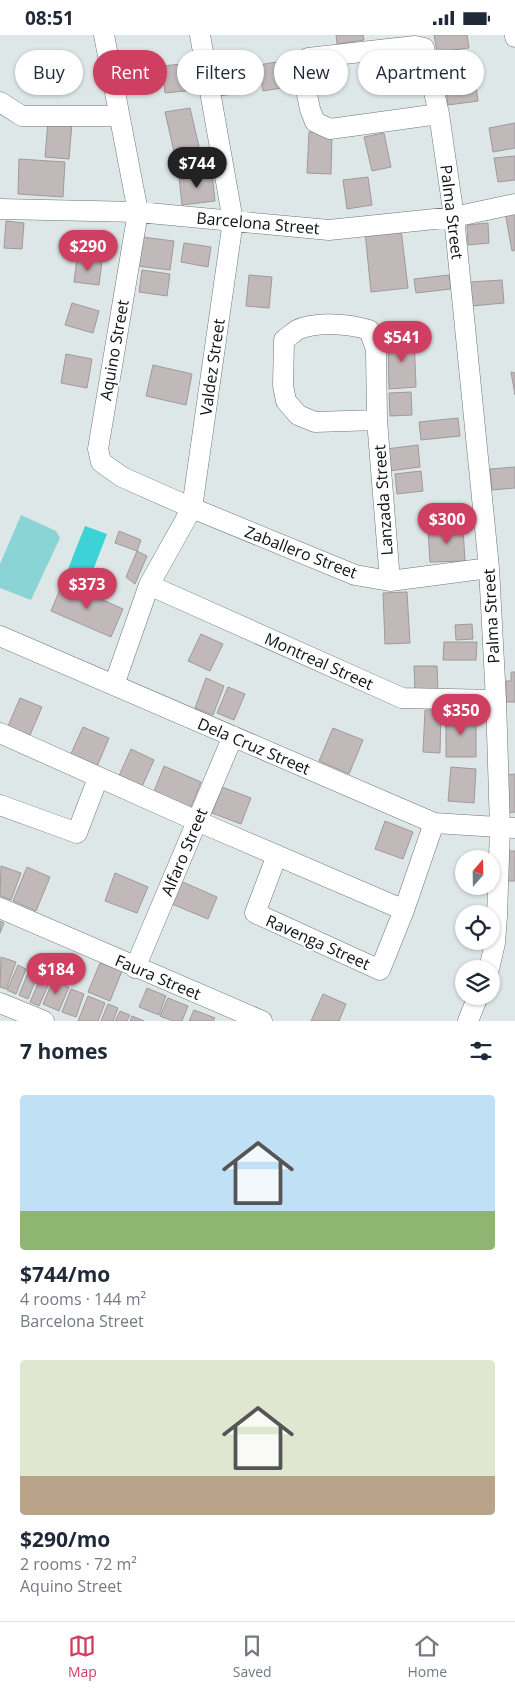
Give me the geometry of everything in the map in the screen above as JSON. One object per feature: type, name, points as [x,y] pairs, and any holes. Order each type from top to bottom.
[{"type":"street","points":[[104,35],[118,116],[138,212]]},
{"type":"street","name":"Valdez Street","points":[[114,685],[149,585],[192,508],[233,221],[200,35]]},
{"type":"street","name":"Palma Street","points":[[439,114],[330,129],[315,122],[310,109],[301,65],[308,58],[415,46],[424,49],[439,114],[454,217],[489,568],[496,700],[507,828],[495,943],[491,960]]},
{"type":"street","points":[[0,102],[22,116],[118,116]]},
{"type":"street","name":"Barcelona Street","points":[[0,209],[138,212],[329,230],[454,217],[515,204]]},
{"type":"street","name":"Aquino Street","points":[[122,477],[101,462],[98,449],[138,212]]},
{"type":"street","name":"Lanzada Street","points":[[377,420],[315,421],[298,415],[286,401],[283,385],[284,340],[307,327],[340,324],[356,326],[369,331],[376,349],[377,420],[390,581]]},
{"type":"street","name":"Zaballero Street","points":[[122,477],[355,575],[390,581],[489,568]]},
{"type":"street","name":"Montreal Street","points":[[149,585],[402,698],[496,700]]},
{"type":"street","name":"Dela Cruz Street","points":[[0,636],[434,823],[507,828]]},
{"type":"street","points":[[0,733],[404,911]]},
{"type":"street","name":"Alfaro Street","points":[[135,968],[233,737]]},
{"type":"street","points":[[0,805],[77,833],[98,777]]},
{"type":"street","name":"Ravenga Street","points":[[277,855],[255,913],[380,970],[404,911],[434,823]]},
{"type":"street","name":"Faura Street","points":[[0,908],[135,968],[262,1021]]},
{"type":"street","points":[[468,1021],[474,1005]]},
{"type":"street","points":[[5,1011],[44,1021]]},
{"type":"shaded area","points":[[21,515],[56,531],[60,538],[31,600],[0,588],[0,564]]},
{"type":"shaded area","points":[[85,526],[107,534],[90,578],[68,569]]},
{"type":"building","points":[[336,35],[363,35],[364,40],[337,44]]},
{"type":"building","points":[[434,35],[467,35],[469,48],[437,50]]},
{"type":"building","points":[[274,62],[274,89],[264,91],[264,64]]},
{"type":"building","points":[[177,64],[177,92],[167,93],[167,66]]},
{"type":"building","points":[[447,95],[477,95],[478,101],[448,105]]},
{"type":"building","points":[[190,108],[203,164],[178,169],[165,112]]},
{"type":"building","points":[[48,121],[72,123],[69,159],[45,157]]},
{"type":"building","points":[[515,123],[515,148],[493,152],[489,128]]},
{"type":"building","points":[[309,132],[332,133],[331,174],[307,173]]},
{"type":"building","points":[[384,133],[391,167],[372,171],[364,137]]},
{"type":"building","points":[[515,156],[515,180],[498,182],[494,158]]},
{"type":"building","points":[[19,159],[65,162],[63,197],[18,194]]},
{"type":"building","points":[[212,173],[215,201],[182,205],[179,177]]},
{"type":"building","points":[[368,177],[372,205],[347,209],[343,180]]},
{"type":"building","points":[[515,210],[515,250],[512,251],[505,212]]},
{"type":"building","points":[[6,221],[24,223],[22,249],[4,248]]},
{"type":"building","points":[[488,223],[489,243],[468,245],[467,225]]},
{"type":"building","points":[[401,229],[408,288],[371,292],[365,232]]},
{"type":"building","points":[[142,237],[174,241],[170,270],[138,266]]},
{"type":"building","points":[[184,243],[211,247],[208,267],[181,262]]},
{"type":"building","points":[[77,258],[102,261],[99,285],[74,282]]},
{"type":"building","points":[[142,270],[170,274],[167,296],[139,292]]},
{"type":"building","points":[[249,275],[272,277],[269,308],[246,306]]},
{"type":"building","points":[[449,275],[451,289],[416,293],[414,279]]},
{"type":"building","points":[[502,280],[504,303],[472,306],[470,282]]},
{"type":"building","points":[[72,303],[99,311],[93,333],[65,325]]},
{"type":"building","points":[[414,336],[416,387],[389,389],[388,338]]},
{"type":"building","points":[[66,354],[92,359],[87,388],[61,383]]},
{"type":"building","points":[[153,365],[192,374],[186,405],[146,396]]},
{"type":"building","points":[[511,372],[515,373],[515,395]]},
{"type":"building","points":[[411,392],[412,415],[390,416],[389,393]]},
{"type":"building","points":[[458,418],[460,436],[421,440],[419,422]]},
{"type":"building","points":[[418,445],[420,467],[389,471],[386,449]]},
{"type":"building","points":[[515,467],[515,488],[492,490],[490,469]]},
{"type":"building","points":[[421,471],[423,491],[397,494],[395,474]]},
{"type":"building","points":[[463,528],[465,561],[430,562],[428,530]]},
{"type":"building","points":[[119,531],[141,540],[137,551],[115,543]]},
{"type":"building","points":[[137,551],[147,556],[135,584],[126,577]]},
{"type":"building","points":[[63,582],[123,609],[111,637],[51,611]]},
{"type":"building","points":[[407,592],[410,643],[385,644],[383,593]]},
{"type":"building","points":[[472,624],[473,639],[456,640],[455,625]]},
{"type":"building","points":[[201,634],[223,644],[210,671],[188,661]]},
{"type":"building","points":[[444,642],[477,642],[476,660],[443,660]]},
{"type":"building","points":[[414,666],[437,666],[438,692],[415,692]]},
{"type":"building","points":[[511,672],[515,672],[515,702],[506,702],[506,681],[511,681]]},
{"type":"building","points":[[206,678],[224,686],[213,715],[195,708]]},
{"type":"building","points":[[228,687],[245,694],[234,720],[217,713]]},
{"type":"building","points":[[20,698],[42,707],[30,735],[8,726]]},
{"type":"building","points":[[425,710],[441,710],[440,753],[423,752]]},
{"type":"building","points":[[446,715],[476,715],[476,757],[446,757]]},
{"type":"building","points":[[83,727],[109,738],[96,769],[69,758]]},
{"type":"building","points":[[333,728],[363,740],[349,774],[319,761]]},
{"type":"building","points":[[131,749],[154,760],[140,791],[117,780]]},
{"type":"building","points":[[164,766],[201,782],[190,809],[153,794]]},
{"type":"building","points":[[451,767],[476,769],[474,803],[448,801]]},
{"type":"building","points":[[515,774],[515,812],[507,813],[505,775]]},
{"type":"building","points":[[222,787],[251,798],[241,824],[212,813]]},
{"type":"building","points":[[385,821],[413,832],[403,859],[375,849]]},
{"type":"building","points":[[509,851],[515,851],[515,881],[508,881]]},
{"type":"building","points":[[1,866],[21,873],[11,900],[0,896]]},
{"type":"building","points":[[27,867],[50,877],[36,911],[13,901]]},
{"type":"building","points":[[115,873],[148,887],[137,913],[105,901]]},
{"type":"building","points":[[176,879],[217,897],[208,919],[167,902]]},
{"type":"building","points":[[0,921],[4,923],[0,933]]},
{"type":"building","points":[[1,957],[16,962],[6,989],[0,987]]},
{"type":"building","points":[[100,963],[122,971],[110,1001],[88,992]]},
{"type":"building","points":[[18,965],[26,969],[16,994],[7,990]]},
{"type":"building","points":[[30,968],[39,972],[28,999],[19,995]]},
{"type":"building","points":[[42,974],[51,979],[39,1006],[30,1002]]},
{"type":"building","points":[[53,980],[69,987],[59,1011],[43,1004]]},
{"type":"building","points":[[147,988],[166,996],[159,1015],[139,1007]]},
{"type":"building","points":[[71,989],[84,994],[76,1017],[62,1012]]},
{"type":"building","points":[[323,994],[346,1004],[339,1021],[311,1021]]},
{"type":"building","points":[[88,996],[105,1003],[98,1021],[78,1021]]},
{"type":"building","points":[[168,998],[188,1006],[182,1021],[173,1021],[160,1016]]},
{"type":"building","points":[[108,1004],[118,1008],[113,1021],[101,1021]]},
{"type":"building","points":[[194,1010],[215,1018],[213,1021],[189,1021]]},
{"type":"building","points":[[120,1011],[130,1015],[127,1021],[115,1021]]},
{"type":"building","points":[[132,1016],[144,1021],[130,1021]]}]
